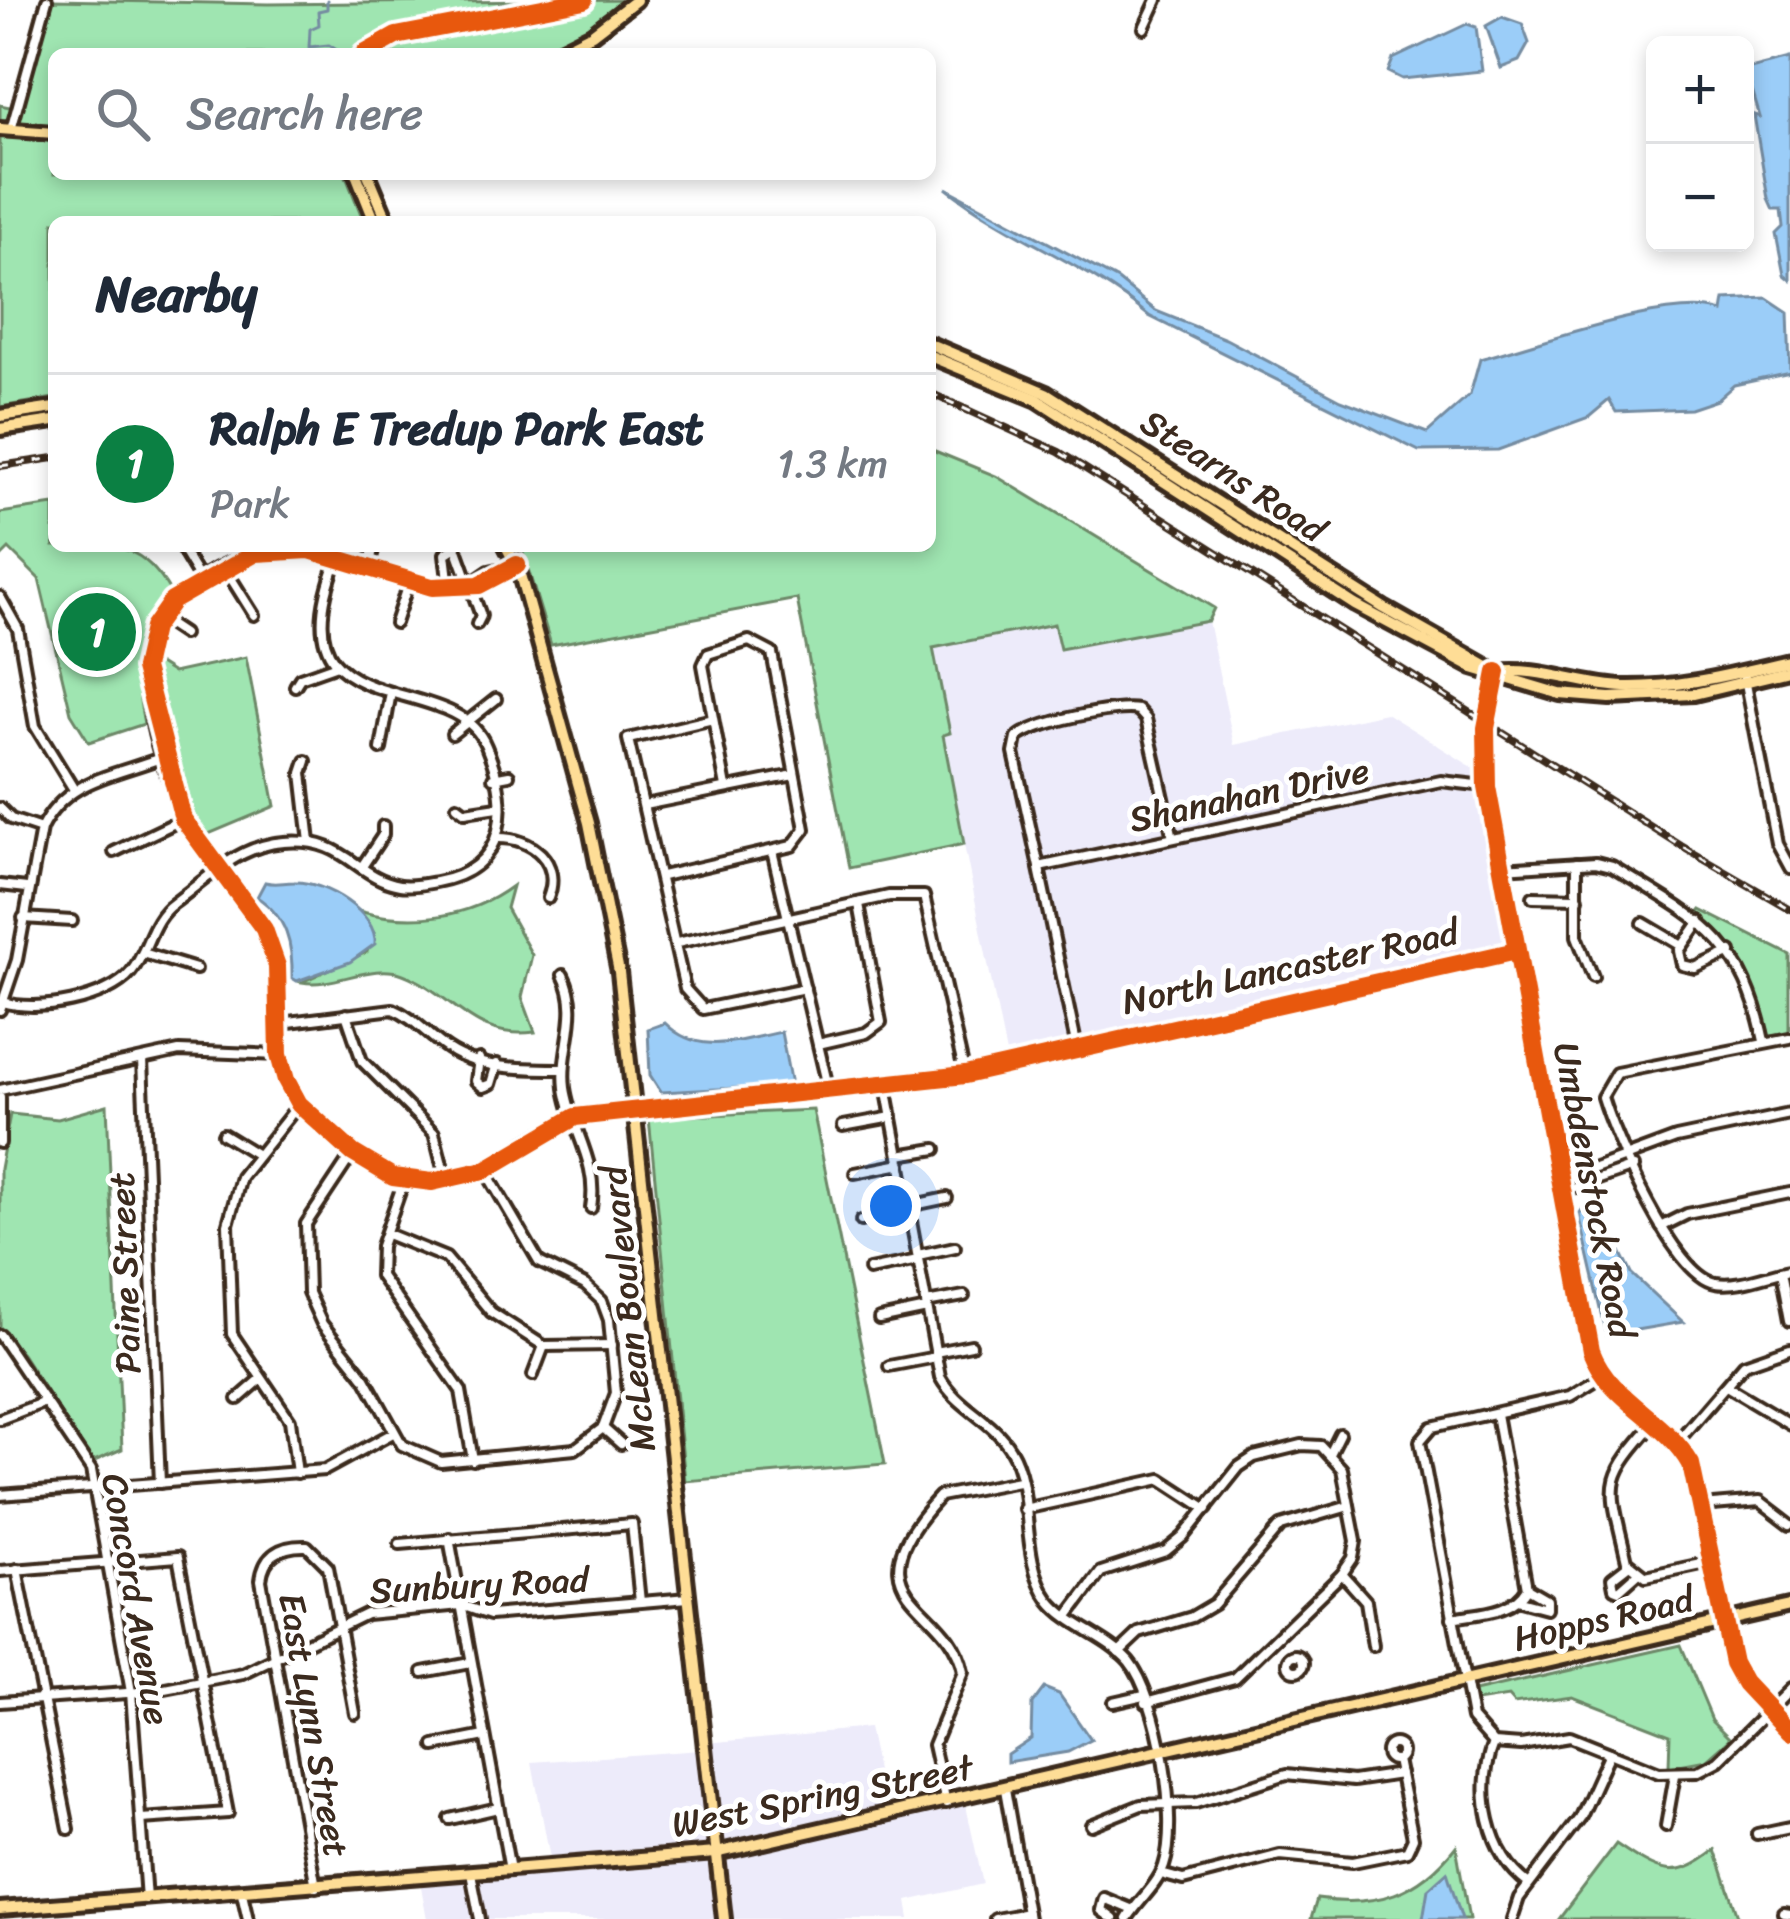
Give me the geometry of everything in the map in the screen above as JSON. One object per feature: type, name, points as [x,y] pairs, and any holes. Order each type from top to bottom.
[{"type":"main road","points":[[564,48],[592,34],[636,0]]},
{"type":"main road","points":[[5,129],[48,133]]},
{"type":"main road","points":[[358,180],[373,216]]},
{"type":"main road","points":[[370,180],[386,216]]},
{"type":"main road","name":"Stearns Road","points":[[936,347],[1046,393],[1384,608],[1497,672]]},
{"type":"main road","name":"Stearns Road","points":[[936,358],[1038,400],[1355,604],[1442,654],[1497,672],[1515,669],[1566,682],[1625,687],[1790,671]]},
{"type":"main road","points":[[0,416],[48,408]]},
{"type":"main road","points":[[0,429],[48,422]]},
{"type":"main road","name":"McLean Boulevard","points":[[512,552],[589,824],[619,971],[724,1919]]},
{"type":"main road","name":"Stearns Road","points":[[1745,676],[1790,661]]},
{"type":"main road","name":"Hopps Road","points":[[1429,1688],[1790,1606]]},
{"type":"main road","name":"West Spring Street","points":[[0,1910],[716,1853],[1429,1688]]},
{"type":"street","points":[[5,129],[47,0]]},
{"type":"street","points":[[1144,28],[1157,0]]},
{"type":"street","points":[[184,552],[201,581]]},
{"type":"street","points":[[250,552],[201,581],[159,618],[143,668],[183,819],[255,919],[277,965],[280,1055],[299,1104],[353,1154],[404,1180],[446,1180],[485,1170],[575,1118]]},
{"type":"street","points":[[319,552],[409,581],[449,588],[516,563]]},
{"type":"street","points":[[369,566],[372,552]]},
{"type":"street","points":[[448,552],[449,588]]},
{"type":"street","points":[[456,552],[481,616],[477,624]]},
{"type":"street","points":[[163,757],[73,788],[41,829],[2,1006],[28,1008],[109,990],[130,975],[164,910],[259,845],[310,842],[333,847],[397,885],[444,880],[476,869],[496,838],[498,807],[486,746],[469,724],[359,682],[337,664],[323,608],[338,560]]},
{"type":"street","points":[[224,566],[254,615]]},
{"type":"street","points":[[395,623],[409,581]]},
{"type":"street","points":[[0,597],[18,629],[35,726],[73,788]]},
{"type":"street","points":[[159,618],[183,634]]},
{"type":"street","points":[[662,876],[792,846],[805,829],[772,653],[749,641],[708,654],[703,665],[727,788]]},
{"type":"street","points":[[295,686],[300,678],[337,664]]},
{"type":"street","name":"Umbdenstock Road","points":[[1497,672],[1484,755],[1487,787],[1560,1186],[1601,1377],[1677,1442],[1691,1464],[1738,1672],[1790,1732]]},
{"type":"street","points":[[1745,676],[1777,844],[1790,868]]},
{"type":"street","points":[[381,749],[391,692]]},
{"type":"street","points":[[452,734],[496,699]]},
{"type":"street","points":[[1077,1048],[1014,753],[1019,735],[1110,711],[1138,710],[1146,719],[1173,838]]},
{"type":"street","points":[[713,719],[628,739],[688,998],[703,1009],[805,988]]},
{"type":"street","points":[[306,761],[302,773],[310,842]]},
{"type":"street","points":[[493,778],[509,775]]},
{"type":"street","points":[[644,805],[794,775]]},
{"type":"street","name":"Shanahan Drive","points":[[1039,867],[1441,781],[1487,787]]},
{"type":"street","points":[[457,806],[464,812],[498,807]]},
{"type":"street","points":[[0,808],[11,819],[41,829]]},
{"type":"street","points":[[114,853],[183,819]]},
{"type":"street","points":[[364,865],[383,835],[382,826]]},
{"type":"street","points":[[496,838],[521,840],[548,861],[554,884],[548,898]]},
{"type":"street","points":[[772,851],[829,1091]]},
{"type":"street","points":[[1502,868],[1577,862],[1612,866],[1700,921],[1731,952],[1755,998],[1764,1041]]},
{"type":"street","points":[[1577,862],[1577,936],[1593,977]]},
{"type":"street","points":[[0,885],[27,888]]},
{"type":"street","points":[[676,943],[912,892],[924,896],[965,1075]]},
{"type":"street","points":[[1533,897],[1578,898]]},
{"type":"street","points":[[818,1044],[866,1033],[881,1022],[859,904]]},
{"type":"street","points":[[22,918],[72,921]]},
{"type":"street","points":[[1700,921],[1678,958],[1688,969],[1731,952]]},
{"type":"street","points":[[1643,922],[1682,946]]},
{"type":"street","name":"North Lancaster Road","points":[[575,1118],[965,1075],[1516,951]]},
{"type":"street","points":[[143,953],[196,969]]},
{"type":"street","points":[[563,975],[574,1023],[564,1069],[590,1160],[591,1208]]},
{"type":"street","points":[[281,1023],[392,1009],[409,1015],[452,1053],[497,1064],[564,1069]]},
{"type":"street","points":[[346,1014],[362,1061],[434,1133],[446,1180]]},
{"type":"street","points":[[1790,1039],[1616,1072],[1602,1097],[1678,1256],[1710,1282],[1785,1271],[1790,1320]]},
{"type":"street","points":[[0,1143],[0,1094],[204,1049],[280,1055]]},
{"type":"street","points":[[479,1059],[476,1081],[483,1087],[491,1084],[497,1064]]},
{"type":"street","name":"Paine Street","points":[[142,1060],[160,1484]]},
{"type":"street","points":[[886,1085],[936,1354],[950,1396],[1008,1445],[1042,1586],[1067,1616],[1119,1652],[1137,1674],[1160,1752],[1168,1803],[1161,1874],[1130,1914],[1104,1898],[1101,1910],[1113,1919]]},
{"type":"street","points":[[297,1473],[290,1420],[239,1351],[230,1320],[232,1200],[256,1154],[299,1104]]},
{"type":"street","points":[[1560,1186],[1631,1162],[1676,1138],[1790,1114]]},
{"type":"street","points":[[843,1126],[892,1117]]},
{"type":"street","points":[[223,1134],[256,1154]]},
{"type":"street","points":[[855,1173],[936,1149]]},
{"type":"street","points":[[353,1154],[306,1224],[308,1293],[322,1324],[364,1378],[393,1433],[424,1457],[473,1460],[567,1452],[603,1428],[616,1393],[602,1301],[585,1285],[539,1262],[485,1170]]},
{"type":"street","points":[[404,1180],[380,1276],[388,1295],[461,1391],[473,1460]]},
{"type":"street","points":[[1661,1227],[1687,1214],[1790,1193]]},
{"type":"street","points":[[861,1221],[946,1198]]},
{"type":"street","points":[[387,1234],[446,1258],[491,1312],[544,1346],[612,1346]]},
{"type":"street","points":[[869,1270],[955,1247]]},
{"type":"street","points":[[879,1319],[964,1296]]},
{"type":"street","name":"Concord Avenue","points":[[0,1335],[98,1488],[104,1564],[131,1692],[146,1899]]},
{"type":"street","points":[[533,1375],[544,1346]]},
{"type":"street","points":[[890,1366],[971,1346]]},
{"type":"street","points":[[1677,1442],[1751,1359],[1790,1348]]},
{"type":"street","points":[[1601,1377],[1570,1396],[1432,1427],[1420,1441],[1472,1718],[1494,1742],[1521,1745],[1569,1738],[1675,1775],[1718,1761],[1790,1689]]},
{"type":"street","points":[[238,1399],[261,1379]]},
{"type":"street","points":[[1728,1387],[1790,1424]]},
{"type":"street","points":[[0,1419],[46,1402]]},
{"type":"street","points":[[1496,1414],[1527,1588],[1520,1600]]},
{"type":"street","points":[[1636,1574],[1612,1479],[1618,1464],[1654,1423]]},
{"type":"street","points":[[603,1428],[622,1444]]},
{"type":"street","points":[[0,1495],[297,1473],[338,1466],[393,1433]]},
{"type":"street","points":[[1331,1452],[1340,1434]]},
{"type":"street","points":[[1067,1616],[1101,1572],[1166,1551],[1254,1457],[1302,1445],[1331,1452],[1342,1469],[1356,1541],[1342,1574],[1275,1643],[1235,1678],[1216,1687],[1114,1702]]},
{"type":"street","points":[[1024,1509],[1162,1479],[1207,1509]]},
{"type":"street","points":[[946,1803],[933,1745],[963,1672],[950,1639],[911,1604],[903,1585],[904,1549],[940,1496],[1019,1481]]},
{"type":"street","points":[[1701,1506],[1760,1501],[1790,1524]]},
{"type":"street","points":[[1119,1652],[1139,1633],[1171,1626],[1214,1604],[1281,1526],[1349,1506]]},
{"type":"street","points":[[400,1544],[632,1525],[640,1602]]},
{"type":"street","points":[[449,1538],[510,1870]]},
{"type":"street","name":"East Lynn Street","points":[[316,1887],[262,1570],[281,1549],[307,1546],[318,1553],[328,1567],[338,1624]]},
{"type":"street","points":[[0,1570],[178,1557],[228,1813],[141,1820]]},
{"type":"street","points":[[1630,1564],[1611,1584],[1619,1590],[1636,1574],[1711,1562]]},
{"type":"street","points":[[17,1569],[69,1829]]},
{"type":"street","points":[[1342,1574],[1366,1601],[1373,1646]]},
{"type":"street","points":[[1452,1618],[1520,1600],[1546,1608],[1546,1599],[1527,1588]]},
{"type":"street","name":"Sunbury Road","points":[[0,1702],[203,1682],[276,1661],[338,1624],[366,1614],[461,1605],[490,1615],[688,1598]]},
{"type":"street","points":[[338,1624],[355,1713]]},
{"type":"street","points":[[1275,1643],[1290,1658]]},
{"type":"street","points":[[423,1672],[470,1663]]},
{"type":"street","points":[[435,1747],[484,1736]]},
{"type":"street","points":[[1494,1742],[1484,1782],[1498,1851],[1509,1869],[1529,1884]]},
{"type":"street","points":[[1512,1919],[1529,1884],[1579,1819],[1609,1753]]},
{"type":"street","points":[[1161,1874],[1183,1880],[1275,1855],[1352,1862],[1407,1851],[1414,1838],[1397,1760]]},
{"type":"street","points":[[1090,1825],[1141,1805],[1196,1803],[1287,1774],[1366,1781],[1400,1774]]},
{"type":"street","points":[[1666,1826],[1675,1775]]},
{"type":"street","points":[[995,1919],[1028,1916],[1005,1789]]},
{"type":"street","points":[[450,1819],[498,1808]]},
{"type":"street","points":[[1757,1834],[1790,1827]]},
{"type":"street","points":[[471,1874],[480,1919]]},
{"type":"street","points":[[242,1893],[248,1919]]},
{"type":"shaded area","points":[[1208,621],[1234,745],[1386,713],[1477,770],[1515,950],[1008,1064],[942,735],[949,733],[933,648],[1055,624],[1061,649]]},
{"type":"shaded area","points":[[868,1728],[886,1813],[718,1850],[706,1743]]},
{"type":"shaded area","points":[[701,1750],[713,1850],[551,1863],[532,1762]]},
{"type":"shaded area","points":[[965,1801],[983,1884],[907,1901],[910,1919],[726,1919],[718,1855]]},
{"type":"shaded area","points":[[714,1855],[722,1919],[427,1919],[420,1881]]},
{"type":"green space","points":[[51,0],[269,4],[630,0],[597,26],[551,48],[48,48],[48,128],[0,124],[0,105],[20,109]]},
{"type":"green space","points":[[0,136],[48,140],[48,180],[347,180],[362,216],[48,216],[48,399],[0,407]]},
{"type":"green space","points":[[936,451],[996,476],[1214,608],[1208,621],[1060,649],[1054,624],[933,648],[950,733],[943,735],[964,844],[849,868],[797,599],[551,645],[523,552],[936,552]]},
{"type":"green space","points":[[48,506],[48,552],[134,553],[170,591],[156,605],[141,635],[137,670],[144,724],[89,742],[71,713],[39,579],[9,549],[0,558],[0,513]]},
{"type":"green space","points":[[246,657],[275,806],[204,836],[174,774],[154,661],[173,673]]},
{"type":"green space","points":[[512,886],[506,908],[532,955],[522,997],[535,1032],[513,1033],[479,1023],[420,982],[391,971],[302,982],[367,952],[374,933],[358,911],[398,918],[438,916],[477,906]]},
{"type":"green space","points":[[1701,910],[1790,955],[1790,1036],[1766,1036],[1747,971],[1697,915]]},
{"type":"green space","points":[[107,1105],[122,1449],[92,1462],[22,1354],[0,1330],[0,1169],[10,1114],[58,1119]]},
{"type":"green space","points":[[813,1110],[885,1464],[685,1481],[649,1118]]},
{"type":"green space","points":[[1681,1645],[1712,1719],[1731,1738],[1706,1760],[1669,1767],[1670,1734],[1572,1696],[1514,1704],[1508,1697],[1476,1702],[1474,1692]]},
{"type":"green space","points":[[1616,1844],[1666,1870],[1689,1867],[1716,1850],[1739,1919],[1559,1919]]},
{"type":"green space","points":[[1456,1846],[1469,1919],[1311,1919],[1317,1899],[1377,1899],[1411,1886]]},
{"type":"water","points":[[1502,17],[1522,24],[1529,43],[1519,61],[1501,68],[1486,26]]},
{"type":"water","points":[[1467,24],[1476,27],[1482,71],[1402,79],[1388,72],[1393,59]]},
{"type":"water","points":[[1790,59],[1790,280],[1784,275],[1776,234],[1783,227],[1781,210],[1773,210],[1768,199],[1754,115],[1760,117],[1754,68]]},
{"type":"water","points":[[946,188],[1118,280],[1156,311],[1226,339],[1341,400],[1427,433],[1470,395],[1480,359],[1639,315],[1701,308],[1723,312],[1725,300],[1767,298],[1788,312],[1790,373],[1734,385],[1717,400],[1690,409],[1616,412],[1609,400],[1589,417],[1498,450],[1419,451],[1149,316]]},
{"type":"water","points":[[265,882],[306,883],[334,893],[368,921],[375,944],[350,962],[297,981],[292,978],[282,923],[257,897]]},
{"type":"water","points":[[665,1023],[706,1043],[781,1032],[791,1085],[661,1092],[650,1075],[648,1029]]},
{"type":"water","points":[[1587,1203],[1599,1206],[1632,1274],[1683,1322],[1607,1335],[1579,1214]]},
{"type":"water","points":[[1044,1688],[1059,1694],[1091,1740],[1068,1752],[1007,1762],[1007,1754],[1031,1738],[1032,1704]]},
{"type":"water","points":[[1447,1872],[1462,1919],[1423,1919],[1428,1889]]},
{"type":"waterway","points":[[327,0],[327,9],[318,11],[319,25],[310,29],[309,47],[334,48]]},
{"type":"railway","points":[[936,396],[1059,452],[1681,846],[1790,909]]},
{"type":"railway","points":[[0,466],[48,459]]},
{"type":"cycle path","points":[[375,48],[396,36],[584,0]]},
{"type":"cycle path","points":[[274,552],[256,553],[172,601],[153,628],[144,668],[183,819],[264,929],[277,966],[279,1055],[286,1080],[299,1104],[353,1153],[393,1177],[432,1182],[485,1170],[575,1117],[965,1075],[1516,951]]},
{"type":"cycle path","points":[[316,552],[432,587],[479,585],[517,565]]},
{"type":"cycle path","points":[[1497,672],[1486,728],[1487,787],[1591,1351],[1611,1383],[1667,1434],[1691,1464],[1733,1663],[1744,1683],[1790,1732]]},
{"type":"place","name":"Ralph E Tredup Park East","points":[[97,632]]}]
